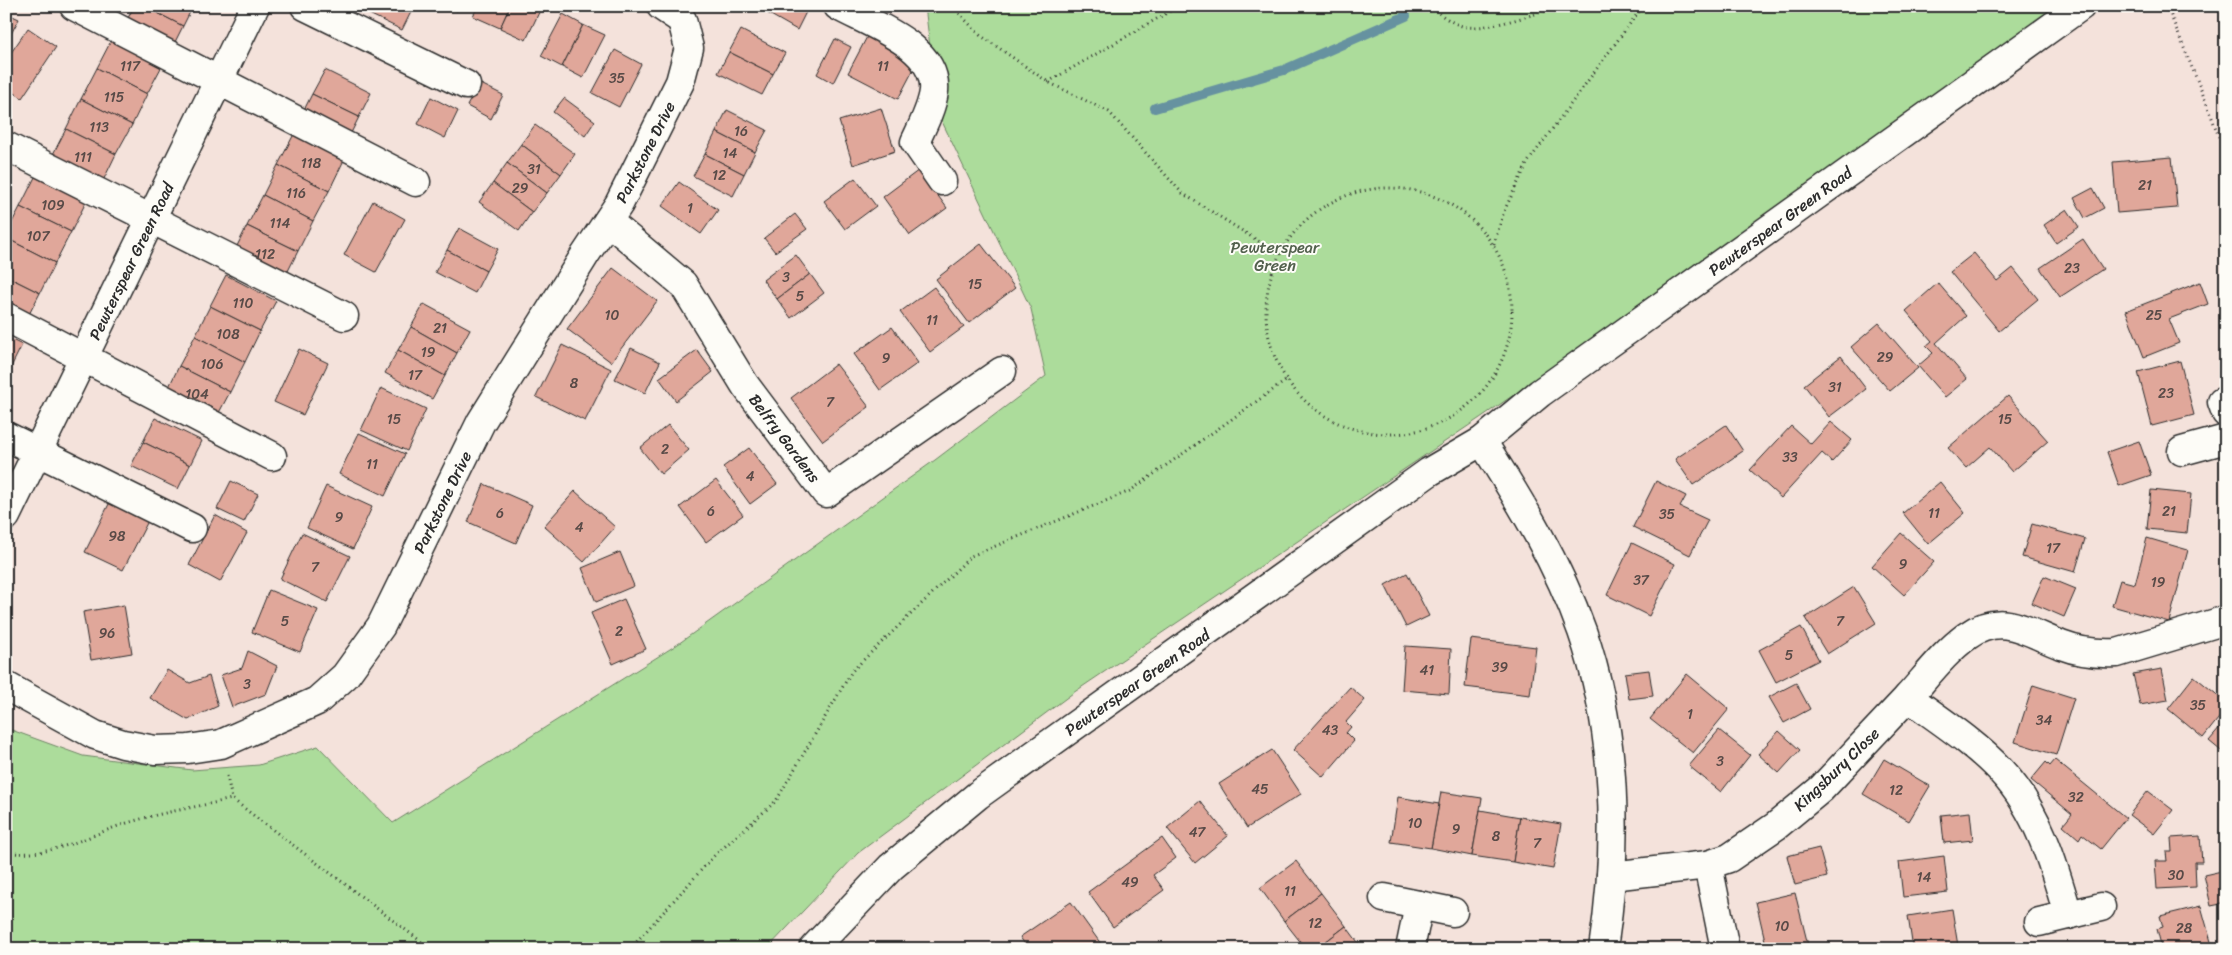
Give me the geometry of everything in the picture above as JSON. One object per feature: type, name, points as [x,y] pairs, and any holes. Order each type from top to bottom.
[{"type":"street","points":[[74,6],[416,182]]},
{"type":"street","name":"Pewterspear Green Road","points":[[6,516],[255,6]]},
{"type":"street","points":[[305,6],[466,85]]},
{"type":"street","points":[[838,6],[909,44],[930,67],[934,91],[924,124],[915,142],[942,182]]},
{"type":"street","name":"Pewterspear Green Road","points":[[813,949],[891,867],[978,795],[1429,472],[1482,441],[1540,393],[2082,6]]},
{"type":"street","name":"Parkstone Drive","points":[[6,686],[95,734],[123,744],[155,750],[188,749],[221,744],[317,701],[345,676],[381,626],[481,422],[584,255],[608,222],[680,82],[689,48],[680,11]]},
{"type":"street","points":[[6,146],[344,316]]},
{"type":"street","name":"Belfry Gardens","points":[[608,222],[683,284],[745,385],[826,493],[1002,371]]},
{"type":"street","points":[[6,317],[272,456]]},
{"type":"street","points":[[6,436],[192,528]]},
{"type":"street","points":[[2182,451],[2226,439]]},
{"type":"street","points":[[1482,441],[1546,548],[1582,630],[1593,666],[1611,778],[1611,876],[1603,949]]},
{"type":"street","name":"Kingsbury Close","points":[[1611,876],[1708,865],[1728,858],[1776,826],[1821,789],[1954,647],[1980,628],[1994,624],[2009,624],[2023,628],[2061,645],[2099,654],[2117,653],[2226,620]]},
{"type":"street","points":[[1908,697],[1974,747],[2001,771],[2016,791],[2044,840],[2068,915]]},
{"type":"street","points":[[1708,865],[1725,949]]},
{"type":"street","points":[[1384,898],[1452,912]]},
{"type":"street","points":[[1410,949],[1418,905]]},
{"type":"street","points":[[2039,922],[2101,907]]},
{"type":"path","points":[[952,6],[980,35],[1048,82],[1109,112],[1182,193],[1279,254]]},
{"type":"path","points":[[1048,82],[1179,6]]},
{"type":"path","points":[[1432,6],[1436,13],[1467,27],[1494,24],[1562,6]]},
{"type":"path","points":[[1494,244],[1504,211],[1528,162],[1643,6]]},
{"type":"path","points":[[2167,6],[2226,156]]},
{"type":"path","points":[[1384,187],[1416,190],[1446,201],[1473,220],[1494,244],[1506,271],[1512,300],[1511,330],[1504,358],[1491,380],[1475,400],[1449,419],[1418,430],[1381,434],[1344,425],[1312,407],[1287,380],[1272,350],[1266,318],[1268,285],[1279,254],[1298,228],[1322,207],[1352,193],[1384,187]]},
{"type":"path","points":[[630,949],[714,856],[776,801],[852,671],[971,556],[1130,491],[1287,380]]},
{"type":"path","points":[[6,852],[34,854],[71,843],[125,823],[232,799],[431,949]]},
{"type":"green space","name":"Pewterspear Green","points":[[925,6],[2083,6],[1480,418],[1073,693],[858,853],[767,949],[6,949],[6,728],[83,756],[192,770],[259,765],[318,746],[393,823],[678,644],[935,460],[1046,376],[1031,309],[938,113]]},
{"type":"building","points":[[134,6],[144,6],[183,26],[171,50],[124,26]]},
{"type":"building","points":[[144,6],[193,6],[183,26]]},
{"type":"building","points":[[363,6],[414,6],[402,30],[361,10]]},
{"type":"building","points":[[446,6],[459,6],[457,11]]},
{"type":"building","points":[[478,6],[510,6],[500,28],[473,16]]},
{"type":"building","points":[[510,6],[542,6],[526,40],[500,28]]},
{"type":"building","points":[[755,6],[809,6],[797,30]]},
{"type":"building","points":[[6,13],[19,19],[6,43]]},
{"type":"building","points":[[563,14],[583,25],[562,67],[541,56]]},
{"type":"building","points":[[583,25],[605,35],[583,78],[562,67]]},
{"type":"building","points":[[28,28],[56,47],[22,98],[6,87],[6,60]]},
{"type":"building","points":[[741,30],[785,53],[773,74],[729,52]]},
{"type":"building","points":[[869,33],[919,59],[898,99],[848,73]]},
{"type":"building","points":[[112,39],[163,64],[147,94],[97,68]]},
{"type":"building","points":[[835,39],[851,47],[833,83],[817,74]]},
{"type":"building","points":[[615,50],[641,64],[619,107],[592,93]]},
{"type":"building","points":[[729,52],[773,74],[762,95],[718,73]]},
{"type":"building","points":[[97,68],[147,94],[132,125],[81,99]]},
{"type":"building","points":[[325,70],[371,93],[359,117],[312,94]]},
{"type":"building","points":[[479,83],[503,95],[491,119],[467,106]]},
{"type":"building","points":[[312,94],[359,117],[347,141],[300,118]]},
{"type":"building","points":[[431,97],[458,111],[445,138],[418,124]]},
{"type":"building","points":[[564,98],[595,121],[585,136],[553,112]]},
{"type":"building","points":[[81,99],[132,125],[116,154],[66,129]]},
{"type":"building","points":[[881,108],[895,151],[853,165],[839,121]]},
{"type":"building","points":[[727,110],[767,130],[755,152],[716,132]]},
{"type":"building","points":[[535,125],[575,154],[561,174],[521,144]]},
{"type":"building","points":[[66,129],[116,154],[101,185],[50,160]]},
{"type":"building","points":[[716,132],[755,152],[744,174],[705,154]]},
{"type":"building","points":[[294,134],[344,160],[329,191],[278,165]]},
{"type":"building","points":[[521,144],[561,174],[547,193],[507,163]]},
{"type":"building","points":[[705,154],[744,174],[733,196],[693,176]]},
{"type":"building","points":[[2172,157],[2177,208],[2117,213],[2113,162]]},
{"type":"building","points":[[507,163],[547,193],[532,212],[493,183]]},
{"type":"building","points":[[278,165],[329,191],[313,221],[263,195]]},
{"type":"building","points":[[919,170],[947,208],[910,235],[883,197]]},
{"type":"building","points":[[35,177],[86,202],[71,232],[20,207]]},
{"type":"building","points":[[855,178],[876,206],[845,229],[824,201]]},
{"type":"building","points":[[679,182],[718,210],[701,234],[662,206]]},
{"type":"building","points":[[493,183],[532,212],[519,231],[479,202]]},
{"type":"building","points":[[2093,188],[2104,208],[2085,218],[2074,198]]},
{"type":"building","points":[[263,195],[313,221],[298,251],[247,226]]},
{"type":"building","points":[[373,201],[405,219],[376,272],[344,255]]},
{"type":"building","points":[[20,207],[71,232],[55,263],[6,238],[6,234]]},
{"type":"building","points":[[2067,209],[2079,227],[2056,243],[2044,225]]},
{"type":"building","points":[[795,214],[807,229],[775,252],[764,238]]},
{"type":"building","points":[[247,226],[298,251],[283,281],[232,256]]},
{"type":"building","points":[[459,228],[498,249],[486,271],[447,250]]},
{"type":"building","points":[[6,238],[55,263],[40,293],[6,276]]},
{"type":"building","points":[[2083,239],[2103,269],[2060,297],[2040,268]]},
{"type":"building","points":[[981,244],[1015,288],[969,323],[936,279]]},
{"type":"building","points":[[447,250],[486,271],[475,293],[435,272]]},
{"type":"building","points":[[1974,253],[1997,281],[2013,268],[2038,299],[1999,331],[1950,272]]},
{"type":"building","points":[[796,255],[810,274],[777,299],[763,280]]},
{"type":"building","points":[[613,268],[657,301],[611,362],[567,329]]},
{"type":"building","points":[[810,274],[824,293],[791,318],[777,299]]},
{"type":"building","points":[[226,275],[276,301],[260,331],[210,306]]},
{"type":"building","points":[[6,276],[40,293],[24,324],[6,314]]},
{"type":"building","points":[[2200,282],[2208,304],[2169,319],[2179,343],[2144,357],[2126,311]]},
{"type":"building","points":[[1938,283],[1966,316],[1936,343],[1967,379],[1945,397],[1918,366],[1933,353],[1926,346],[1932,341],[1906,311]]},
{"type":"building","points":[[934,287],[964,327],[930,352],[900,312]]},
{"type":"building","points":[[424,304],[470,329],[457,353],[411,327]]},
{"type":"building","points":[[210,306],[260,331],[245,362],[195,336]]},
{"type":"building","points":[[1879,323],[1918,368],[1890,391],[1851,347]]},
{"type":"building","points":[[411,327],[457,353],[445,376],[398,350]]},
{"type":"building","points":[[892,327],[918,363],[880,390],[854,354]]},
{"type":"building","points":[[195,336],[245,362],[230,392],[179,366]]},
{"type":"building","points":[[6,337],[22,345],[10,369],[6,367]]},
{"type":"building","points":[[562,345],[611,369],[585,421],[536,397]]},
{"type":"building","points":[[631,348],[660,362],[645,393],[615,379]]},
{"type":"building","points":[[299,349],[328,363],[303,415],[274,402]]},
{"type":"building","points":[[398,350],[445,376],[432,399],[385,373]]},
{"type":"building","points":[[697,350],[713,372],[676,401],[659,378]]},
{"type":"building","points":[[1841,356],[1866,389],[1829,417],[1804,385]]},
{"type":"building","points":[[2180,361],[2194,415],[2152,426],[2138,372]]},
{"type":"building","points":[[836,364],[869,407],[823,441],[791,398]]},
{"type":"building","points":[[179,366],[230,392],[214,422],[164,397]]},
{"type":"building","points":[[381,388],[426,409],[407,451],[361,430]]},
{"type":"building","points":[[2008,396],[2048,441],[2012,472],[1990,447],[1966,468],[1948,448]]},
{"type":"building","points":[[155,418],[202,441],[190,465],[143,442]]},
{"type":"building","points":[[1831,422],[1852,440],[1832,462],[1822,453],[1781,498],[1750,470],[1791,426],[1811,444]]},
{"type":"building","points":[[668,425],[689,450],[661,474],[640,448]]},
{"type":"building","points":[[1726,425],[1743,451],[1693,485],[1675,459]]},
{"type":"building","points":[[359,433],[405,454],[385,496],[339,474]]},
{"type":"building","points":[[2139,441],[2151,475],[2119,486],[2107,452]]},
{"type":"building","points":[[143,442],[190,465],[178,489],[131,466]]},
{"type":"building","points":[[749,448],[777,484],[750,504],[723,467]]},
{"type":"building","points":[[716,480],[743,515],[706,542],[680,507]]},
{"type":"building","points":[[231,481],[258,494],[244,522],[217,509]]},
{"type":"building","points":[[1656,481],[1686,496],[1680,507],[1708,520],[1690,555],[1633,527]]},
{"type":"building","points":[[1940,482],[1965,513],[1928,544],[1903,513]]},
{"type":"building","points":[[484,484],[532,505],[516,543],[468,522]]},
{"type":"building","points":[[326,486],[372,507],[353,549],[307,528]]},
{"type":"building","points":[[2151,490],[2191,494],[2187,533],[2147,529]]},
{"type":"building","points":[[575,491],[615,527],[584,562],[544,526]]},
{"type":"building","points":[[110,502],[148,521],[123,570],[85,552]]},
{"type":"building","points":[[215,515],[247,533],[220,582],[189,565]]},
{"type":"building","points":[[2032,524],[2085,539],[2075,572],[2022,557]]},
{"type":"building","points":[[302,533],[350,556],[327,602],[280,579]]},
{"type":"building","points":[[1901,533],[1934,562],[1904,595],[1872,566]]},
{"type":"building","points":[[2147,538],[2188,550],[2169,622],[2112,606],[2120,580],[2135,584]]},
{"type":"building","points":[[1632,543],[1675,564],[1649,616],[1607,595]]},
{"type":"building","points":[[620,552],[634,586],[596,602],[582,568]]},
{"type":"building","points":[[1407,573],[1429,616],[1406,627],[1385,585]]},
{"type":"building","points":[[2044,576],[2076,589],[2064,617],[2032,603]]},
{"type":"building","points":[[1854,587],[1876,623],[1827,654],[1805,618]]},
{"type":"building","points":[[269,590],[318,610],[300,652],[252,632]]},
{"type":"building","points":[[624,599],[646,649],[613,664],[591,613]]},
{"type":"building","points":[[124,605],[132,653],[91,660],[83,612]]},
{"type":"building","points":[[1801,627],[1819,660],[1776,682],[1759,650]]},
{"type":"building","points":[[1471,639],[1536,647],[1530,695],[1465,687]]},
{"type":"building","points":[[1405,646],[1451,649],[1449,694],[1402,690]]},
{"type":"building","points":[[248,651],[277,666],[266,694],[232,707],[221,675],[242,668]]},
{"type":"building","points":[[2162,669],[2168,700],[2140,705],[2133,674]]},
{"type":"building","points":[[167,670],[190,683],[209,676],[218,706],[188,720],[150,698]]},
{"type":"building","points":[[1649,670],[1653,696],[1629,699],[1625,673]]},
{"type":"building","points":[[1687,674],[1729,709],[1693,753],[1650,719]]},
{"type":"building","points":[[2194,676],[2226,702],[2226,709],[2203,738],[2168,709]]},
{"type":"building","points":[[1796,683],[1810,709],[1784,723],[1769,697]]},
{"type":"building","points":[[2033,685],[2074,698],[2056,755],[2015,742]]},
{"type":"building","points":[[1350,687],[1365,700],[1346,722],[1351,727],[1346,733],[1354,741],[1323,777],[1293,750]]},
{"type":"building","points":[[2226,721],[2226,755],[2209,741]]},
{"type":"building","points":[[1719,730],[1750,755],[1721,792],[1689,766]]},
{"type":"building","points":[[1779,731],[1800,750],[1779,773],[1758,754]]},
{"type":"building","points":[[1272,750],[1301,794],[1247,828],[1219,784]]},
{"type":"building","points":[[1884,759],[1930,786],[1909,821],[1863,794]]},
{"type":"building","points":[[2055,760],[2126,818],[2101,849],[2082,834],[2079,839],[2063,825],[2072,814],[2031,780],[2046,762],[2050,766]]},
{"type":"building","points":[[2148,791],[2173,810],[2154,834],[2129,815]]},
{"type":"building","points":[[1441,792],[1482,798],[1472,856],[1431,848]]},
{"type":"building","points":[[1398,797],[1439,804],[1431,848],[1391,842]]},
{"type":"building","points":[[1200,801],[1228,836],[1195,863],[1167,828]]},
{"type":"building","points":[[1480,810],[1520,817],[1513,862],[1472,856]]},
{"type":"building","points":[[1970,812],[1973,840],[1944,843],[1941,815]]},
{"type":"building","points":[[1520,817],[1561,824],[1553,869],[1513,862]]},
{"type":"building","points":[[2200,836],[2202,862],[2195,862],[2196,887],[2157,889],[2155,861],[2167,861],[2166,852],[2172,852],[2171,838]]},
{"type":"building","points":[[1162,838],[1176,858],[1153,875],[1164,890],[1113,927],[1088,892]]},
{"type":"building","points":[[1819,848],[1827,877],[1795,885],[1787,856]]},
{"type":"building","points":[[1944,856],[1948,892],[1903,897],[1899,862]]},
{"type":"building","points":[[1296,861],[1321,893],[1284,921],[1260,888]]},
{"type":"building","points":[[2226,870],[2226,903],[2211,906],[2204,875]]},
{"type":"building","points":[[1321,893],[1346,926],[1316,949],[1306,949],[1284,921]]},
{"type":"building","points":[[1795,893],[1809,949],[1767,949],[1756,902]]},
{"type":"building","points":[[1071,902],[1101,944],[1094,949],[1028,949],[1020,937]]},
{"type":"building","points":[[2201,906],[2213,949],[2162,949],[2157,929],[2163,927],[2160,916]]},
{"type":"building","points":[[1952,909],[1958,946],[1913,949],[1908,916]]},
{"type":"building","points":[[1346,926],[1363,949],[1316,949]]},
{"type":"waterway","points":[[1155,108],[1284,70],[1406,16]]}]
